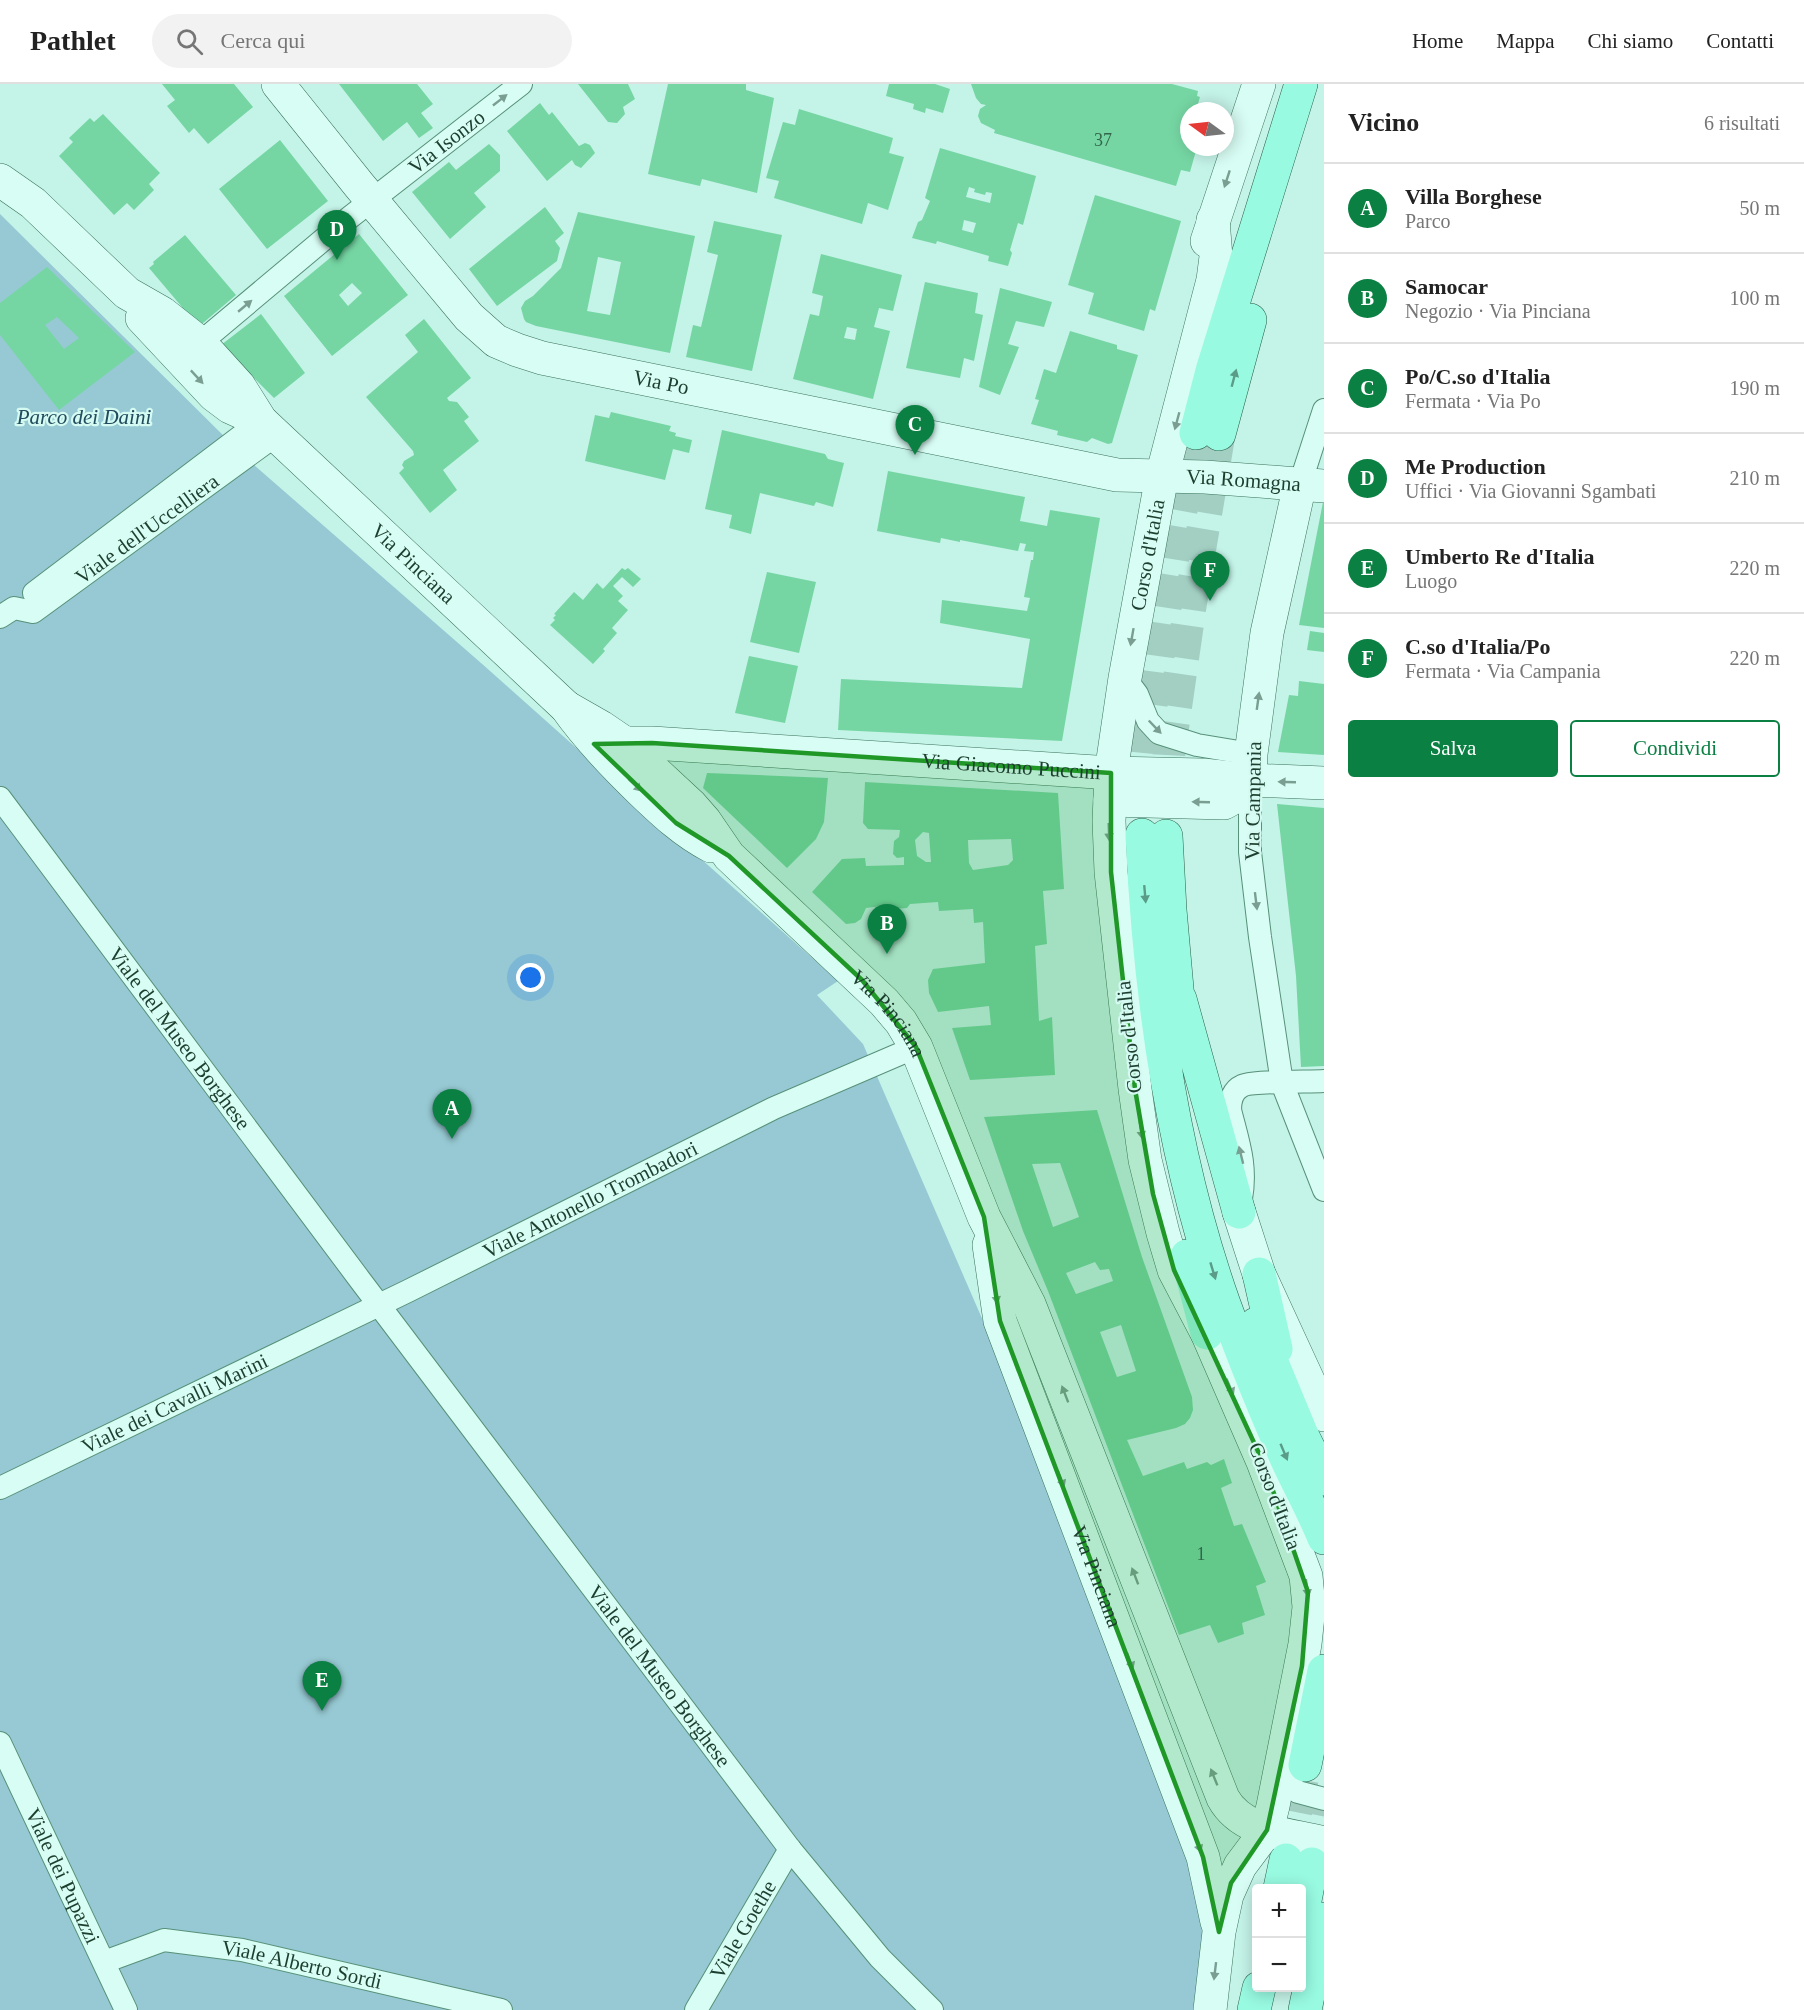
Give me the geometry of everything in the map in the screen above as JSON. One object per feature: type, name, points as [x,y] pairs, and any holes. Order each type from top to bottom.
[{"type":"main road","points":[[1240,282],[1281,84]]},
{"type":"main road","points":[[1301,84],[1212,371],[1208,434],[1255,302],[1324,85]]},
{"type":"main road","name":"Corso d'Italia","points":[[1324,1479],[1302,1435],[1250,1310],[1217,1208],[1188,1083],[1170,910],[1154,836],[1148,931],[1167,1088],[1193,1204],[1224,1302],[1287,1460],[1324,1538]]},
{"type":"main road","points":[[1178,994],[1239,1212]]},
{"type":"main road","points":[[1167,1088],[1168,1138],[1179,1218],[1207,1333]]},
{"type":"main road","points":[[1259,1274],[1288,1400]]},
{"type":"main road","points":[[1292,1771],[1324,1671]]},
{"type":"main road","points":[[1301,1864],[1301,1884]]},
{"type":"main road","points":[[1305,2010],[1324,1919]]},
{"type":"main road","points":[[1254,2010],[1258,1992]]},
{"type":"main road","points":[[1283,2010],[1286,1992]]},
{"type":"street","name":"Via Po","points":[[278,84],[371,201],[469,317],[496,341],[517,350],[554,360],[1082,469],[1117,475],[1150,476]]},
{"type":"street","name":"Via Isonzo","points":[[200,343],[371,201],[521,84]]},
{"type":"street","name":"Corso d'Italia","points":[[1210,2010],[1220,1932],[1231,1883],[1240,1866],[1267,1830],[1292,1771],[1309,1608],[1306,1576],[1263,1462],[1207,1333],[1174,1270],[1158,1214],[1145,1160],[1135,1089],[1111,872],[1110,786],[1150,476],[1213,220],[1259,84]]},
{"type":"street","name":"Via Pinciana","points":[[0,180],[33,203],[135,306],[214,395],[269,428]]},
{"type":"street","name":"Via Pinciana","points":[[135,306],[162,313],[200,343],[239,386],[269,428],[566,707],[601,727],[608,743],[698,813],[729,856],[884,1002],[901,1022],[916,1047],[984,1217],[1029,1304],[1223,1798],[1240,1819],[1267,1830]]},
{"type":"street","name":"Via Campania","points":[[1324,410],[1312,485],[1267,633],[1250,767],[1250,852],[1282,1083],[1324,1190]]},
{"type":"street","name":"Viale dell'Uccelliera","points":[[4,612],[269,428]]},
{"type":"street","name":"Via Romagna","points":[[1150,476],[1205,477],[1312,485]]},
{"type":"street","points":[[1125,678],[1137,694],[1148,721],[1159,733],[1178,741],[1197,745],[1250,767]]},
{"type":"street","name":"Via Giacomo Puccini","points":[[608,743],[1110,786],[1250,767],[1324,783]]},
{"type":"street","name":"Viale del Museo Borghese","points":[[0,798],[399,1332],[790,1849],[880,1958],[932,2010]]},
{"type":"street","name":"Viale Antonello Trombadori","points":[[379,1305],[774,1108],[916,1047]]},
{"type":"street","points":[[1324,1081],[1244,1085],[1234,1092],[1230,1110],[1245,1177],[1239,1212],[1259,1274],[1324,1415]]},
{"type":"street","name":"Via Pinciana","points":[[984,1217],[1000,1321],[1203,1857],[1220,1932]]},
{"type":"street","name":"Viale dei Cavalli Marini","points":[[0,1488],[379,1305]]},
{"type":"street","name":"Viale dei Pupazzi","points":[[0,1743],[126,2010]]},
{"type":"street","points":[[1292,1771],[1298,1792],[1324,1799]]},
{"type":"street","points":[[1267,1830],[1301,1864]]},
{"type":"street","name":"Viale Goethe","points":[[696,2010],[790,1849]]},
{"type":"street","name":"Viale Alberto Sordi","points":[[104,1962],[164,1940],[242,1950],[501,2010]]},
{"type":"street","points":[[418,1991],[439,2010]]},
{"type":"highlighted area","points":[[652,743],[1111,773],[1111,872],[1135,1089],[1153,1194],[1174,1270],[1263,1462],[1308,1592],[1302,1666],[1267,1830],[1231,1883],[1219,1932],[1203,1857],[1000,1321],[984,1217],[916,1047],[862,980],[729,856],[676,823],[594,744]]},
{"type":"green space","name":"Parco dei Daini","points":[[0,214],[246,458],[481,663],[838,981],[817,995],[863,1044],[1130,1660],[1209,1907],[1193,2010],[0,2010]]},
{"type":"building","points":[[162,84],[234,84],[253,107],[208,144],[194,128],[189,133],[167,106],[175,100]]},
{"type":"building","points":[[339,84],[417,84],[433,104],[421,113],[433,128],[419,138],[407,122],[383,141]]},
{"type":"building","points":[[578,84],[628,84],[635,99],[623,107],[625,114],[617,123],[608,122]]},
{"type":"building","points":[[668,84],[746,84],[746,90],[774,98],[757,193],[702,179],[700,186],[648,174]]},
{"type":"building","points":[[889,84],[935,84],[950,89],[943,113],[926,108],[925,113],[913,109],[914,104],[886,96]]},
{"type":"building","points":[[971,84],[1172,84],[1198,91],[1199,102],[1180,102],[1180,156],[1194,156],[1190,172],[1181,170],[1176,186],[994,133],[995,130],[981,123],[978,116],[980,109],[986,105],[981,104]]},
{"type":"building","points":[[540,103],[549,115],[552,112],[579,146],[585,143],[590,145],[595,153],[581,168],[572,160],[547,181],[507,131]]},
{"type":"building","points":[[799,109],[893,138],[889,153],[904,157],[888,210],[868,203],[862,224],[774,198],[779,181],[766,178],[783,122],[795,125]]},
{"type":"building","points":[[103,114],[160,173],[149,184],[154,190],[134,210],[127,203],[114,215],[59,156],[73,142],[69,138],[90,118],[94,122]]},
{"type":"building","points":[[280,140],[328,201],[267,249],[219,189]]},
{"type":"building","points":[[489,144],[500,155],[500,171],[474,193],[486,207],[450,239],[412,192],[449,162],[456,170]]},
{"type":"building","points":[[940,148],[1036,176],[1023,225],[1018,223],[1008,266],[988,261],[989,256],[937,241],[936,244],[912,238],[930,201],[925,198]],"holes":[[[969,187],[975,189],[974,192],[985,195],[986,192],[992,193],[990,203],[966,197]],[[964,220],[976,223],[973,233],[962,230]]]},
{"type":"building","points":[[1095,195],[1181,221],[1155,311],[1150,309],[1144,331],[1088,314],[1094,293],[1068,285]]},
{"type":"building","points":[[545,207],[564,233],[555,241],[560,248],[557,261],[497,306],[469,269]]},
{"type":"building","points":[[578,212],[695,236],[670,353],[536,326],[526,322],[521,308],[525,301],[561,268]],"holes":[[[598,257],[621,262],[610,315],[587,311]]]},
{"type":"building","points":[[714,221],[782,235],[752,371],[686,357],[693,325],[701,327],[718,255],[707,252]]},
{"type":"building","points":[[359,234],[408,295],[332,356],[284,296]],"holes":[[[352,283],[362,293],[348,306],[339,295]]]},
{"type":"building","points":[[185,235],[236,295],[196,329],[180,310],[182,307],[149,268]]},
{"type":"building","points":[[821,254],[902,275],[893,311],[879,308],[874,327],[890,331],[873,399],[793,379],[810,314],[819,316],[823,296],[812,293]],"holes":[[[847,327],[857,329],[855,340],[844,338]]]},
{"type":"building","points":[[47,267],[135,352],[59,410],[0,335],[0,303]],"holes":[[[57,317],[79,338],[64,349],[45,325]]]},
{"type":"building","points":[[925,282],[978,293],[975,313],[983,315],[974,361],[964,358],[960,378],[906,368]]},
{"type":"building","points":[[1000,288],[1052,302],[1044,327],[1016,321],[1008,344],[1019,347],[1000,395],[979,387]]},
{"type":"building","points":[[261,314],[305,373],[274,398],[221,345]]},
{"type":"building","points":[[424,319],[471,378],[447,398],[449,401],[457,402],[469,417],[464,421],[479,441],[443,470],[457,490],[430,513],[399,473],[404,468],[402,465],[404,461],[414,455],[413,451],[366,397],[418,352],[405,335]]},
{"type":"building","points":[[1070,331],[1117,345],[1117,349],[1138,355],[1112,443],[1108,444],[1092,438],[1087,442],[1057,435],[1058,431],[1031,424],[1039,400],[1035,399],[1044,369],[1056,373]]},
{"type":"building","points":[[611,412],[671,426],[669,431],[676,433],[675,436],[692,440],[689,453],[673,449],[665,480],[585,461],[595,415],[609,418]]},
{"type":"building","points":[[722,430],[825,454],[828,459],[844,463],[833,507],[816,502],[814,506],[760,493],[751,534],[729,528],[732,515],[705,509]]},
{"type":"building","points":[[888,471],[1025,497],[1020,521],[1047,526],[1050,510],[1100,518],[1062,741],[838,730],[841,679],[1022,688],[1030,639],[940,623],[942,600],[1027,611],[1030,598],[1024,597],[1034,552],[1024,551],[1026,544],[1020,543],[1018,551],[941,538],[940,543],[877,531]]},
{"type":"building","points":[[1324,502],[1324,628],[1299,625]]},
{"type":"building","points":[[622,568],[625,570],[628,568],[641,579],[633,587],[622,577],[613,586],[623,596],[618,601],[628,610],[612,628],[617,633],[593,664],[550,625],[555,620],[553,618],[556,615],[554,614],[574,592],[583,600],[597,583],[603,589]]},
{"type":"building","points":[[767,572],[816,582],[799,653],[750,642]]},
{"type":"building","points":[[1310,631],[1324,633],[1324,652],[1307,650]]},
{"type":"building","points":[[749,656],[798,666],[785,723],[735,713]]},
{"type":"building","points":[[1299,681],[1324,684],[1324,755],[1278,752],[1289,695],[1298,696]]},
{"type":"building","points":[[707,773],[828,778],[824,822],[816,839],[787,868],[703,788]]},
{"type":"building","points":[[865,782],[1058,793],[1064,889],[1043,891],[1047,944],[1035,946],[1039,1021],[1052,1017],[1055,1075],[970,1080],[952,1028],[991,1025],[989,1006],[938,1012],[929,993],[928,980],[933,969],[985,963],[983,922],[974,923],[973,909],[939,911],[938,902],[910,904],[907,908],[893,909],[889,905],[866,908],[861,919],[855,923],[846,924],[812,892],[842,859],[865,858],[866,866],[904,865],[904,857],[897,858],[893,854],[894,841],[899,837],[900,830],[868,829],[863,823]],"holes":[[[923,832],[929,833],[931,862],[926,862],[917,856],[915,840]],[[1011,839],[1013,860],[1008,865],[973,870],[969,863],[968,840]]]},
{"type":"building","points":[[1277,804],[1324,808],[1324,1066],[1301,1067],[1296,976]]},
{"type":"building","points":[[1097,1110],[1142,1257],[1192,1397],[1193,1410],[1185,1424],[1127,1440],[1143,1476],[1184,1462],[1187,1469],[1207,1462],[1211,1465],[1224,1459],[1232,1483],[1221,1488],[1234,1526],[1242,1524],[1266,1582],[1256,1586],[1265,1615],[1242,1623],[1244,1634],[1218,1643],[1210,1625],[1179,1635],[1023,1231],[984,1117]],"holes":[[[1060,1163],[1079,1217],[1053,1227],[1032,1164]],[[1095,1262],[1100,1270],[1109,1269],[1113,1281],[1076,1294],[1066,1273]],[[1121,1325],[1136,1371],[1117,1377],[1100,1332]]]},
{"type":"tunnel","points":[[1142,802],[1146,740],[1178,524],[1196,433]]},
{"type":"tunnel","points":[[1166,804],[1169,752],[1190,606],[1219,434]]},
{"type":"tunnel","points":[[1286,1860],[1305,1765]]},
{"type":"tunnel","points":[[1312,1864],[1324,1802]]},
{"type":"place","name":"Me Production","points":[[337,260]]},
{"type":"place","name":"Po/C.so d'Italia","points":[[915,455]]},
{"type":"place","name":"C.so d'Italia/Po","points":[[1210,601]]},
{"type":"place","name":"Samocar","points":[[887,954]]},
{"type":"place","name":"Villa Borghese","points":[[452,1139]]},
{"type":"place","name":"Umberto Re d'Italia","points":[[322,1711]]}]
